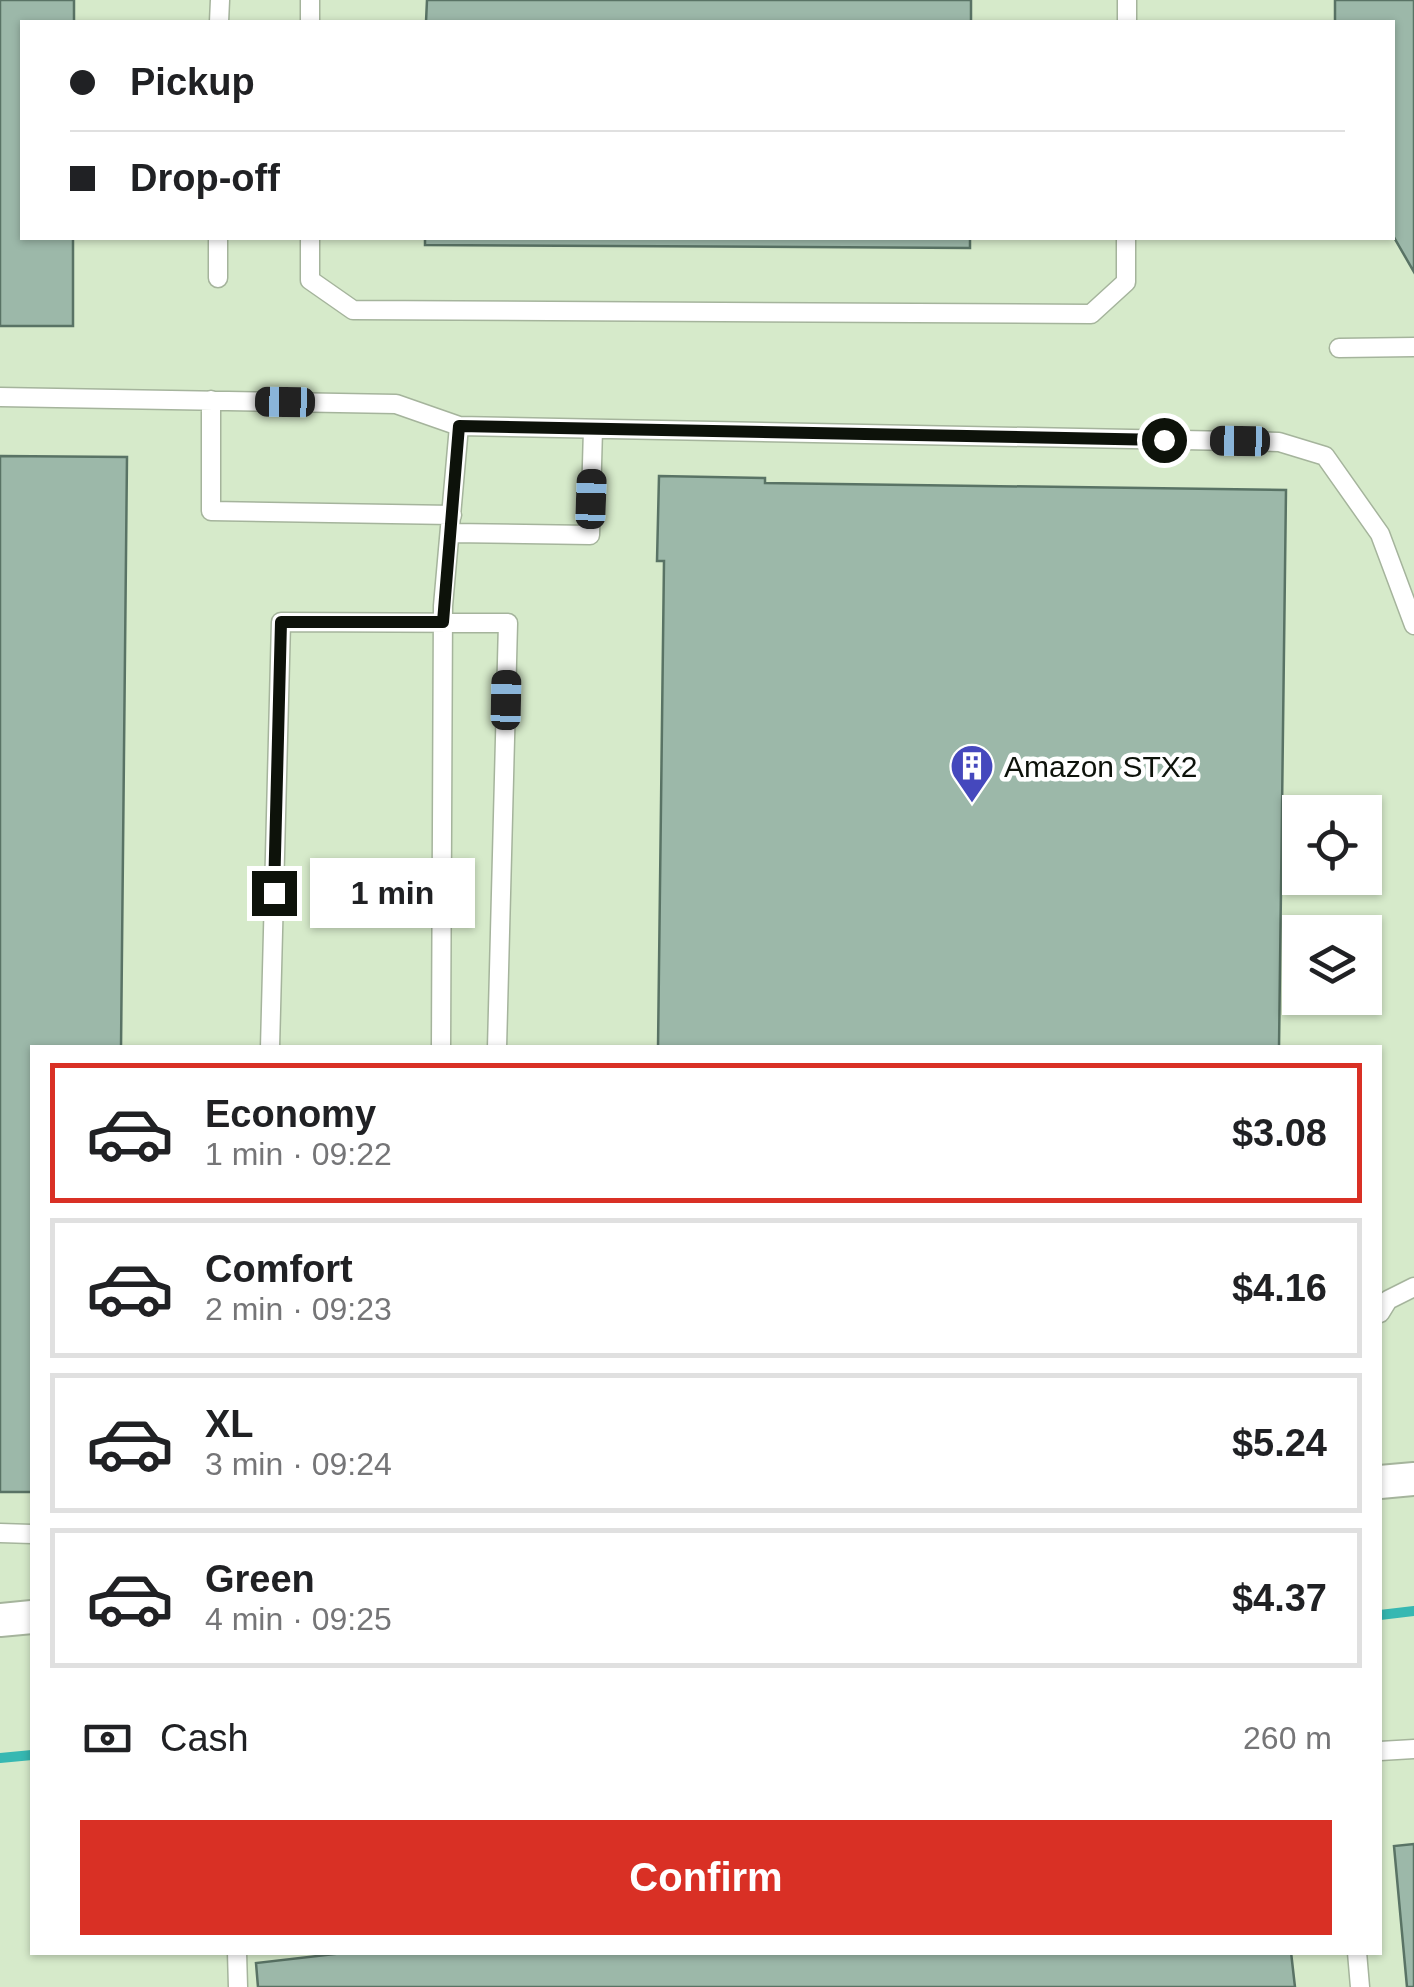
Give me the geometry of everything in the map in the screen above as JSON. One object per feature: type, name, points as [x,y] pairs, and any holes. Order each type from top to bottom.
[{"type":"street","points":[[1382,1482],[1414,1479]]},
{"type":"street","points":[[0,1620],[30,1617]]},
{"type":"lane","points":[[218,240],[218,278]]},
{"type":"lane","points":[[310,240],[310,280],[353,310],[1070,314],[1090,314],[1126,282],[1126,240]]},
{"type":"lane","points":[[1338,348],[1414,347]]},
{"type":"lane","points":[[0,397],[396,404],[459,426],[1278,442],[1325,456],[1380,534],[1414,625]]},
{"type":"lane","points":[[211,400],[211,511],[590,534],[593,428]]},
{"type":"lane","points":[[441,1045],[443,622],[459,426]]},
{"type":"lane","points":[[270,1045],[281,622],[508,623],[497,1045]]},
{"type":"lane","points":[[1382,1310],[1388,1300],[1414,1288]]},
{"type":"lane","points":[[0,1533],[30,1534]]},
{"type":"lane","points":[[1382,1751],[1414,1749]]},
{"type":"lane","points":[[237,1955],[238,1987]]},
{"type":"lane","points":[[1357,1955],[1360,1987]]},
{"type":"shaded area","points":[[0,0],[1414,0],[1414,1987],[0,1987]]},
{"type":"building","points":[[0,0],[74,0],[74,20],[20,20],[20,240],[73,240],[73,326],[0,326]]},
{"type":"building","points":[[427,0],[971,0],[971,20],[426,20]]},
{"type":"building","points":[[1335,0],[1414,0],[1414,272],[1395,239],[1395,20],[1335,20]]},
{"type":"building","points":[[425,240],[970,240],[970,248],[425,245]]},
{"type":"building","points":[[0,456],[127,457],[121,1045],[30,1045],[30,1492],[0,1492]]},
{"type":"building","name":"Amazon STX2","points":[[659,476],[765,478],[765,483],[1286,490],[1279,1045],[658,1045],[664,561],[657,561]]},
{"type":"building","points":[[1414,1844],[1414,1987],[1407,1987],[1394,1846]]},
{"type":"building","points":[[326,1955],[1291,1955],[1295,1987],[258,1987],[256,1963]]},
{"type":"waterway","points":[[1382,1615],[1414,1611]]},
{"type":"waterway","points":[[0,1758],[30,1755]]},
{"type":"place","name":"Amazon STX2","points":[[972,804]]},
{"type":"route","points":[[274,893],[281,622],[443,622],[459,426],[1164,440]]}]
